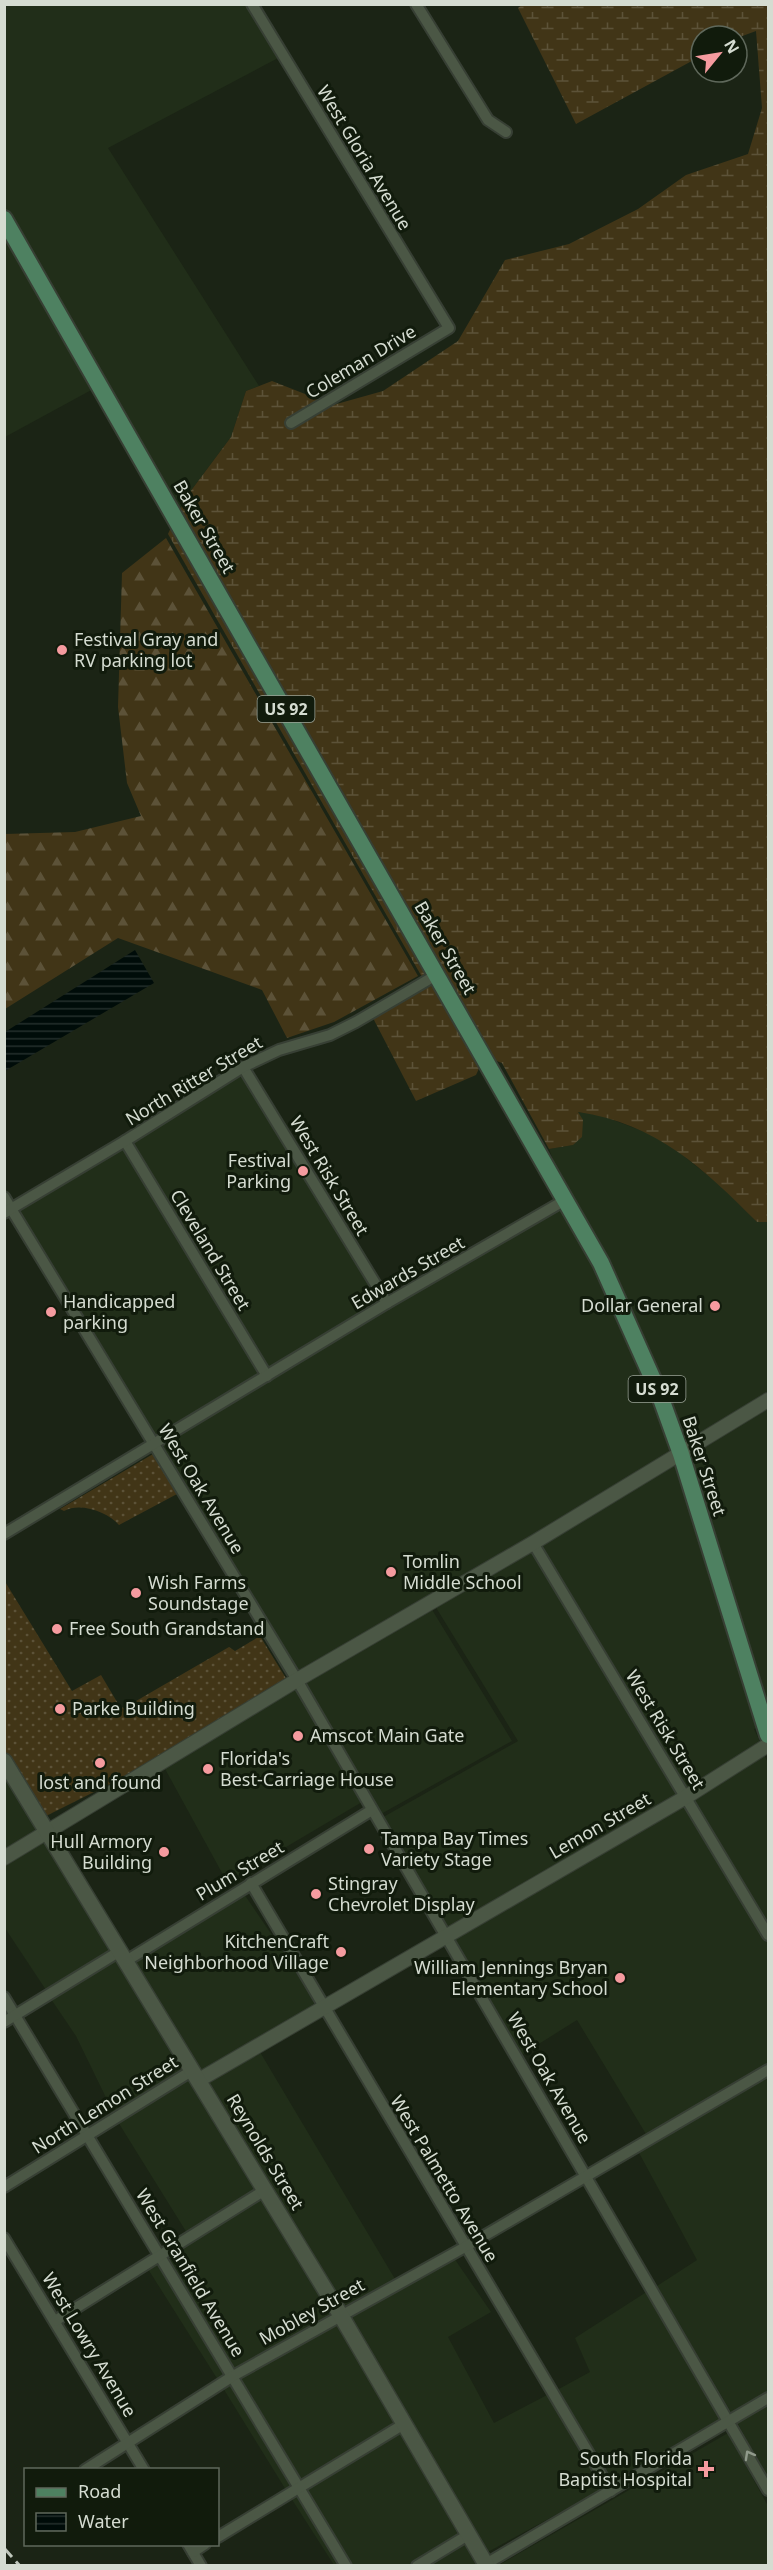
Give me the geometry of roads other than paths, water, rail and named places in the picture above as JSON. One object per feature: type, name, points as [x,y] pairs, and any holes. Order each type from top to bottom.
[{"type":"main road","name":"Baker Street","points":[[4,219],[567,1199],[630,1324],[681,1454],[768,1735]]},
{"type":"main road","name":"Reynolds Street","points":[[4,1761],[340,2314],[486,2565]]},
{"type":"street","name":"West Gloria Avenue","points":[[252,4],[449,328]]},
{"type":"street","points":[[416,4],[488,120],[506,132]]},
{"type":"street","name":"Coleman Drive","points":[[291,423],[449,328]]},
{"type":"street","name":"North Ritter Street","points":[[8,1210],[125,1141],[243,1067],[279,1050],[330,1035],[356,1023],[438,974]]},
{"type":"street","name":"West Risk Street","points":[[243,1067],[387,1303]]},
{"type":"street","name":"Cleveland Street","points":[[125,1141],[267,1376]]},
{"type":"street","name":"West Oak Avenue","points":[[4,1197],[8,1210],[155,1445],[297,1680],[587,2175],[768,2490]]},
{"type":"street","name":"Edwards Street","points":[[4,1534],[387,1303],[567,1199]]},
{"type":"street","points":[[4,1858],[297,1680],[533,1543],[768,1400]]},
{"type":"street","name":"West Risk Street","points":[[533,1543],[768,1935]]},
{"type":"street","name":"Lemon Street","points":[[196,2075],[324,2008],[686,1797],[768,1745]]},
{"type":"street","name":"Plum Street","points":[[4,2022],[251,1883],[372,1810]]},
{"type":"street","name":"West Palmetto Avenue","points":[[251,1883],[611,2491]]},
{"type":"street","name":"West Granfield Avenue","points":[[4,1997],[346,2565]]},
{"type":"street","name":"Mobley Street","points":[[87,2468],[233,2376],[340,2314],[465,2247],[768,2070]]},
{"type":"street","name":"North Lemon Street","points":[[4,2187],[196,2075]]},
{"type":"street","points":[[55,2320],[265,2190]]},
{"type":"street","name":"West Lowry Avenue","points":[[4,2238],[143,2468]]},
{"type":"street","points":[[486,2565],[768,2398]]},
{"type":"street","points":[[219,2536],[404,2424]]},
{"type":"street","points":[[417,2565],[468,2535]]},
{"type":"street","points":[[190,2548],[201,2565]]},
{"type":"water","points":[[135,950],[154,983],[5,1071],[5,1032]]},
{"type":"railway","points":[[4,2548],[20,2566]]},
{"type":"place","name":"Festival Gray and RV parking lot","points":[[62,650]]},
{"type":"place","name":"Festival Parking","points":[[303,1171]]},
{"type":"place","name":"Dollar General","points":[[715,1306]]},
{"type":"place","name":"Handicapped parking","points":[[51,1312]]},
{"type":"place","name":"Tomlin Middle School","points":[[391,1572]]},
{"type":"place","name":"Wish Farms Soundstage","points":[[136,1593]]},
{"type":"place","name":"Free South Grandstand","points":[[57,1629]]},
{"type":"place","name":"Parke Building","points":[[60,1709]]},
{"type":"place","name":"Amscot Main Gate","points":[[298,1736]]},
{"type":"place","name":"lost and found","points":[[100,1763]]},
{"type":"place","name":"Florida's Best-Carriage House","points":[[208,1769]]},
{"type":"place","name":"Tampa Bay Times Variety Stage","points":[[369,1849]]},
{"type":"place","name":"Hull Armory Building","points":[[164,1852]]},
{"type":"place","name":"Stingray Chevrolet Display","points":[[316,1894]]},
{"type":"place","name":"KitchenCraft Neighborhood Village","points":[[341,1952]]},
{"type":"place","name":"William Jennings Bryan Elementary School","points":[[620,1978]]},
{"type":"place","name":"South Florida Baptist Hospital","points":[[706,2469]]}]
